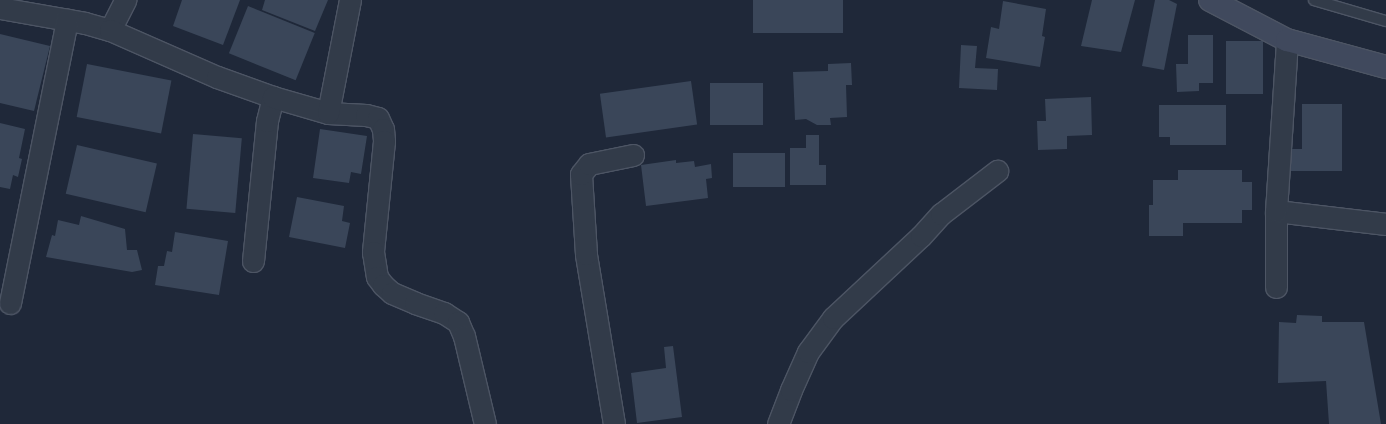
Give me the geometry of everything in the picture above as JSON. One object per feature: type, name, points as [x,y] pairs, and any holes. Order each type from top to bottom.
[{"type":"main road","points":[[1210,0],[1287,40],[1386,67]]},
{"type":"street","points":[[110,30],[125,0]]},
{"type":"street","points":[[328,113],[350,0]]},
{"type":"street","points":[[0,8],[67,20],[110,30],[217,77],[273,97],[328,113],[366,115],[378,118],[383,129],[384,141],[373,252],[377,277],[392,293],[444,313],[458,322],[464,336],[485,424]]},
{"type":"street","points":[[10,303],[67,20]]},
{"type":"street","points":[[1276,287],[1276,211],[1287,40]]},
{"type":"street","points":[[253,261],[268,121],[273,97]]},
{"type":"street","points":[[614,424],[586,254],[581,174],[589,164],[633,155]]},
{"type":"street","points":[[778,424],[808,352],[832,318],[921,236],[941,214],[997,171]]},
{"type":"street","points":[[1276,211],[1386,224]]},
{"type":"lane","points":[[1314,0],[1386,21]]},
{"type":"building","points":[[182,0],[240,0],[223,45],[173,26]]},
{"type":"building","points":[[265,0],[328,0],[315,31],[262,10]]},
{"type":"building","points":[[753,0],[843,0],[843,33],[753,33]]},
{"type":"building","points":[[1092,0],[1135,0],[1121,52],[1081,46]]},
{"type":"building","points":[[1155,0],[1169,0],[1177,4],[1164,70],[1142,66]]},
{"type":"building","points":[[1003,1],[1046,9],[1042,36],[1045,37],[1040,67],[986,58],[991,27],[999,29]]},
{"type":"building","points":[[248,6],[315,33],[296,80],[229,53]]},
{"type":"building","points":[[0,34],[50,46],[34,111],[0,103]]},
{"type":"building","points":[[1188,35],[1213,35],[1213,83],[1199,83],[1199,91],[1177,92],[1176,64],[1188,64]]},
{"type":"building","points":[[1226,41],[1263,41],[1263,94],[1226,94]]},
{"type":"building","points":[[961,45],[977,46],[975,68],[998,69],[997,90],[959,88]]},
{"type":"building","points":[[851,63],[852,85],[846,85],[847,117],[830,118],[831,125],[817,125],[806,119],[795,120],[793,72],[828,71],[828,64]]},
{"type":"building","points":[[87,64],[171,80],[161,133],[77,117]]},
{"type":"building","points":[[691,81],[697,125],[606,137],[600,94]]},
{"type":"building","points":[[710,83],[763,83],[763,125],[710,125]]},
{"type":"building","points":[[1091,97],[1092,135],[1067,136],[1067,149],[1038,150],[1037,121],[1046,121],[1045,99]]},
{"type":"building","points":[[1302,104],[1342,104],[1342,171],[1286,171],[1286,149],[1302,149]]},
{"type":"building","points":[[1159,105],[1226,105],[1226,145],[1170,145],[1170,137],[1159,137]]},
{"type":"building","points":[[0,123],[25,129],[19,158],[22,159],[18,177],[13,175],[10,189],[0,187]]},
{"type":"building","points":[[320,129],[367,136],[361,174],[351,172],[349,183],[313,178]]},
{"type":"building","points":[[193,134],[242,138],[235,213],[186,209]]},
{"type":"building","points":[[806,135],[819,135],[819,165],[826,165],[826,185],[790,185],[790,148],[806,148]]},
{"type":"building","points":[[77,145],[157,163],[146,212],[66,194]]},
{"type":"building","points":[[733,153],[785,153],[785,187],[733,187]]},
{"type":"building","points":[[676,160],[676,163],[694,161],[695,167],[711,164],[712,178],[706,179],[708,198],[646,206],[641,165]]},
{"type":"building","points":[[1178,170],[1242,170],[1242,182],[1252,182],[1252,210],[1242,210],[1242,223],[1183,223],[1183,236],[1149,236],[1149,205],[1153,205],[1153,180],[1178,180]]},
{"type":"building","points":[[297,197],[344,206],[342,221],[350,223],[345,248],[289,237]]},
{"type":"building","points":[[81,216],[125,229],[127,250],[137,250],[142,270],[132,272],[46,257],[52,235],[55,236],[58,220],[79,225]]},
{"type":"building","points":[[175,232],[228,241],[219,295],[155,285],[158,266],[164,266],[167,251],[172,252]]},
{"type":"building","points":[[1297,315],[1322,316],[1322,322],[1364,322],[1381,424],[1329,424],[1326,381],[1278,383],[1279,322],[1296,323]]},
{"type":"building","points":[[673,346],[682,417],[637,423],[631,373],[666,368],[664,347]]}]
